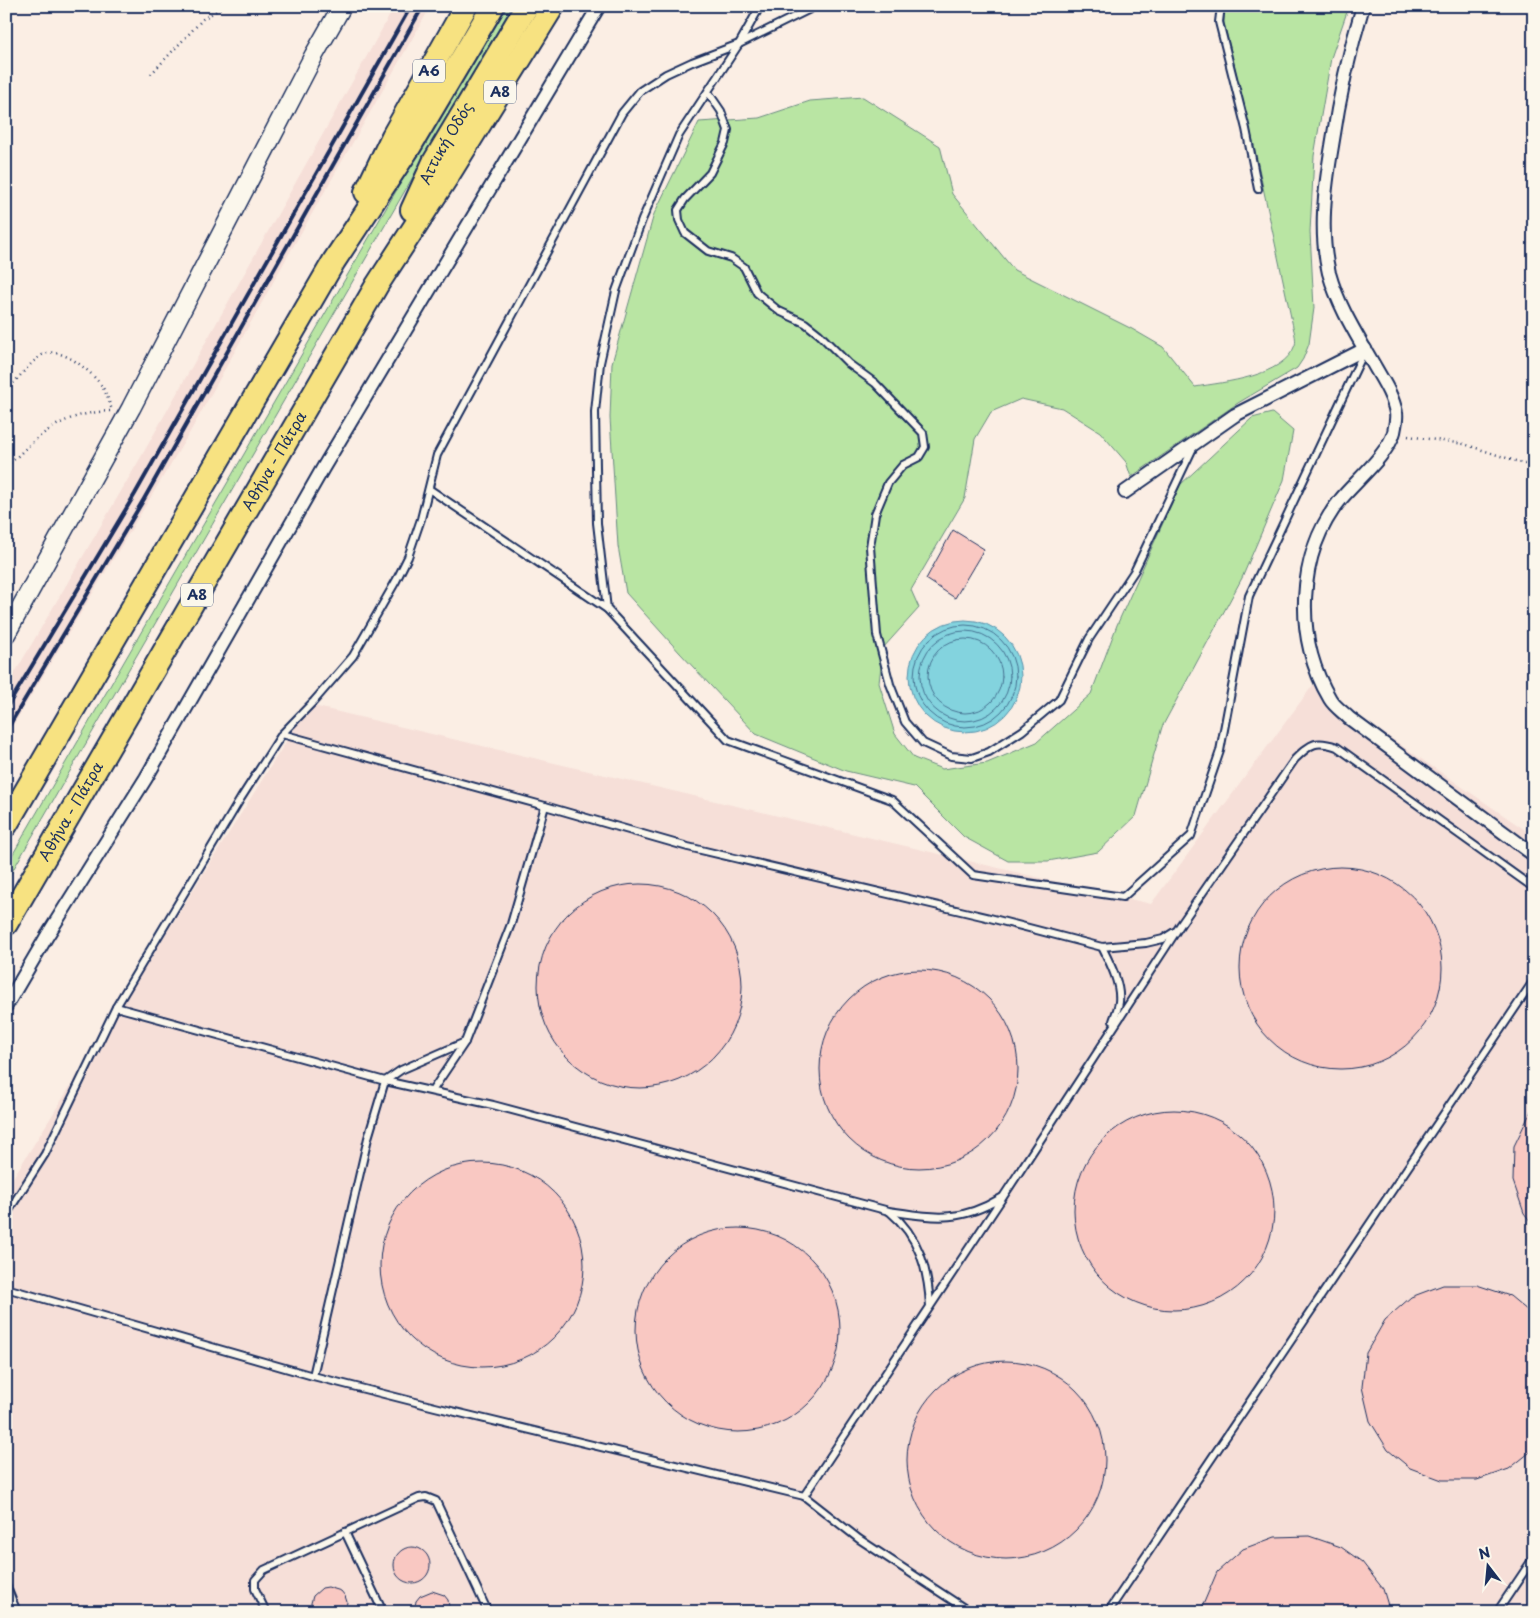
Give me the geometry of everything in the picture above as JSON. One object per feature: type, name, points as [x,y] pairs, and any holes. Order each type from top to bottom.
[{"type":"highway","name":"Α6","points":[[334,261],[393,136],[466,6]]},
{"type":"highway","points":[[6,825],[334,261],[410,146],[493,6]]},
{"type":"highway","name":"Αττική Οδός","points":[[377,286],[434,162],[527,6]]},
{"type":"highway","name":"Αθήνα - Πάτρα","points":[[6,924],[377,286],[553,6]]},
{"type":"street","points":[[6,634],[131,408],[309,64],[342,6]]},
{"type":"street","points":[[6,1006],[47,936],[146,778],[338,442],[599,6]]},
{"type":"street","points":[[1364,6],[1350,52],[1338,108],[1323,213],[1329,273],[1340,304],[1389,392],[1396,414],[1394,434],[1366,474],[1342,498],[1327,518],[1314,547],[1306,585],[1305,611],[1307,636],[1314,667],[1331,701],[1349,718],[1534,855]]},
{"type":"street","points":[[1125,492],[1235,415],[1365,349]]},
{"type":"lane","points":[[607,609],[597,523],[595,412],[600,364],[616,291],[642,220],[679,135],[739,44],[757,12],[758,6]]},
{"type":"lane","points":[[6,1215],[46,1154],[116,1007],[241,798],[282,734],[353,656],[396,581],[408,557],[438,455],[622,113],[640,91],[666,74],[739,44],[816,6]]},
{"type":"lane","points":[[1221,6],[1219,22],[1246,129],[1258,188]]},
{"type":"lane","points":[[708,92],[722,111],[728,130],[725,143],[710,173],[685,199],[678,210],[679,220],[685,233],[708,251],[731,258],[744,267],[757,293],[779,311],[805,324],[819,334],[849,364],[875,384],[924,433],[926,447],[919,457],[903,465],[888,483],[875,514],[870,547],[877,635],[890,684],[905,722],[923,743],[951,756],[972,758],[989,752],[1022,731],[1059,700],[1089,639],[1135,570],[1196,442]]},
{"type":"lane","points":[[429,489],[607,609],[728,740],[892,800],[973,875],[1123,898],[1191,836],[1220,750],[1249,596],[1365,349]]},
{"type":"lane","points":[[282,734],[688,847],[986,917],[1102,947],[1146,943],[1163,939],[1176,932]]},
{"type":"lane","points":[[804,1496],[1176,932],[1296,759],[1308,745],[1322,742],[1337,747],[1534,888]]},
{"type":"lane","points":[[432,1092],[466,1042],[511,924],[545,806]]},
{"type":"lane","points":[[1102,947],[1119,992],[1119,1003],[1111,1030]]},
{"type":"lane","points":[[1108,1612],[1534,980]]},
{"type":"lane","points":[[116,1007],[385,1081],[502,1108],[889,1211],[940,1217],[962,1216],[985,1207],[1003,1197]]},
{"type":"lane","points":[[313,1376],[368,1138],[385,1081],[401,1070],[466,1042]]},
{"type":"lane","points":[[889,1211],[903,1223],[914,1241],[925,1266],[930,1306]]},
{"type":"lane","points":[[6,1288],[313,1376],[804,1496],[859,1539],[970,1612]]},
{"type":"lane","points":[[266,1612],[255,1589],[255,1580],[264,1570],[419,1498],[426,1497],[436,1501],[488,1612]]},
{"type":"lane","points":[[345,1532],[383,1612]]},
{"type":"lane","points":[[1497,1612],[1534,1557]]},
{"type":"lane","points":[[6,1585],[17,1612]]},
{"type":"path","points":[[151,74],[203,19],[224,6]]},
{"type":"path","points":[[6,390],[44,353],[57,352],[76,362],[95,377],[112,411]]},
{"type":"path","points":[[6,466],[52,426],[77,415],[93,411],[131,408]]},
{"type":"path","points":[[1394,434],[1464,444],[1525,464],[1534,465]]},
{"type":"shaded area","points":[[395,6],[431,6],[286,259],[190,432],[6,737],[6,688],[141,457]]},
{"type":"shaded area","points":[[1313,685],[1534,836],[1534,1612],[6,1612],[6,1189],[309,705],[1151,904]]},
{"type":"green space","points":[[506,6],[515,6],[425,156],[6,882],[6,866],[418,153]]},
{"type":"green space","points":[[1225,6],[1349,6],[1331,58],[1314,156],[1310,232],[1314,308],[1309,344],[1303,359],[1297,368],[1238,403],[1131,477],[1126,462],[1100,432],[1062,408],[1021,399],[991,412],[975,439],[965,498],[911,590],[919,608],[883,648],[879,683],[895,734],[914,758],[942,769],[987,763],[1037,742],[1091,694],[1117,625],[1180,485],[1252,418],[1272,413],[1293,431],[1284,480],[1242,578],[1162,727],[1136,816],[1098,852],[1048,861],[1008,861],[964,837],[914,787],[846,771],[756,734],[626,593],[618,546],[610,418],[612,363],[654,214],[699,122],[759,118],[810,101],[863,97],[940,146],[952,194],[1014,270],[1132,329],[1163,347],[1195,387],[1252,376],[1279,364],[1289,356],[1295,345],[1295,337],[1255,150],[1224,23]]},
{"type":"water","points":[[965,620],[986,624],[1004,637],[1017,655],[1021,676],[1017,697],[1004,715],[986,728],[965,732],[944,728],[926,715],[913,697],[909,676],[913,655],[926,637],[944,624]]},
{"type":"building","points":[[953,530],[984,549],[955,598],[926,579]]},
{"type":"building","points":[[1331,867],[1351,867],[1380,874],[1413,896],[1435,929],[1442,958],[1442,978],[1435,1007],[1413,1040],[1380,1062],[1351,1069],[1331,1069],[1302,1062],[1269,1040],[1247,1007],[1240,978],[1240,958],[1247,929],[1269,896],[1302,874]]},
{"type":"building","points":[[630,884],[650,884],[670,888],[688,896],[705,907],[719,921],[730,938],[738,956],[742,986],[738,1016],[730,1034],[719,1051],[705,1065],[688,1076],[670,1084],[650,1088],[630,1088],[610,1084],[592,1076],[575,1065],[561,1051],[550,1034],[542,1016],[538,996],[538,976],[542,956],[550,938],[561,921],[575,907],[592,896],[610,888]]},
{"type":"building","points":[[919,970],[948,974],[966,982],[989,999],[1006,1022],[1014,1040],[1018,1069],[1014,1098],[1006,1116],[989,1139],[966,1156],[948,1164],[919,1168],[890,1164],[872,1156],[849,1139],[832,1116],[824,1098],[820,1069],[824,1040],[832,1022],[849,999],[872,982],[890,974]]},
{"type":"building","points":[[1534,1105],[1534,1226],[1524,1213],[1513,1181],[1514,1146]]},
{"type":"building","points":[[1174,1110],[1193,1112],[1212,1118],[1229,1127],[1245,1139],[1257,1155],[1266,1172],[1272,1191],[1274,1210],[1272,1229],[1266,1248],[1257,1265],[1245,1281],[1229,1293],[1212,1302],[1193,1308],[1174,1310],[1155,1308],[1136,1302],[1119,1293],[1103,1281],[1091,1265],[1082,1248],[1076,1229],[1074,1210],[1076,1191],[1082,1172],[1091,1155],[1103,1139],[1119,1127],[1136,1118],[1155,1112]]},
{"type":"building","points":[[472,1163],[492,1163],[512,1167],[530,1175],[547,1186],[561,1200],[572,1217],[580,1235],[584,1265],[580,1295],[572,1313],[561,1330],[547,1344],[530,1355],[512,1363],[492,1367],[472,1367],[452,1363],[434,1355],[417,1344],[403,1330],[392,1313],[384,1295],[380,1275],[380,1255],[384,1235],[392,1217],[403,1200],[417,1186],[434,1175],[452,1167]]},
{"type":"building","points":[[738,1228],[758,1230],[786,1240],[803,1251],[817,1265],[832,1291],[838,1310],[840,1330],[838,1350],[828,1378],[817,1395],[803,1409],[777,1424],[758,1430],[738,1432],[718,1430],[690,1420],[673,1409],[659,1395],[644,1369],[638,1350],[636,1330],[638,1310],[648,1282],[659,1265],[673,1251],[699,1236],[718,1230]]},
{"type":"building","points":[[1443,1285],[1477,1285],[1510,1296],[1534,1316],[1534,1449],[1509,1469],[1477,1480],[1442,1480],[1410,1468],[1388,1450],[1370,1421],[1362,1387],[1366,1353],[1385,1320],[1411,1297]]},
{"type":"building","points":[[996,1361],[1016,1361],[1044,1368],[1069,1383],[1083,1397],[1098,1422],[1105,1450],[1105,1470],[1098,1498],[1083,1523],[1069,1537],[1044,1552],[1035,1555],[1016,1559],[996,1559],[968,1552],[943,1537],[929,1523],[914,1498],[911,1489],[907,1470],[907,1450],[914,1422],[929,1397],[943,1383],[968,1368],[977,1365]]},
{"type":"building","points":[[1309,1536],[1341,1547],[1362,1562],[1383,1589],[1390,1612],[1200,1612],[1217,1572],[1243,1549],[1275,1537]]},
{"type":"building","points":[[412,1547],[419,1548],[425,1552],[429,1558],[429,1572],[425,1578],[419,1582],[412,1583],[405,1582],[399,1578],[395,1572],[394,1565],[395,1558],[399,1552],[405,1548]]},
{"type":"building","points":[[328,1587],[341,1591],[345,1596],[347,1602],[345,1612],[312,1612],[311,1603],[313,1596],[322,1588]]},
{"type":"building","points":[[432,1591],[444,1595],[448,1600],[450,1612],[414,1612],[416,1601],[420,1596]]},
{"type":"railway","points":[[6,709],[135,494],[411,6]]},
{"type":"railway","points":[[6,731],[144,499],[423,6]]}]
